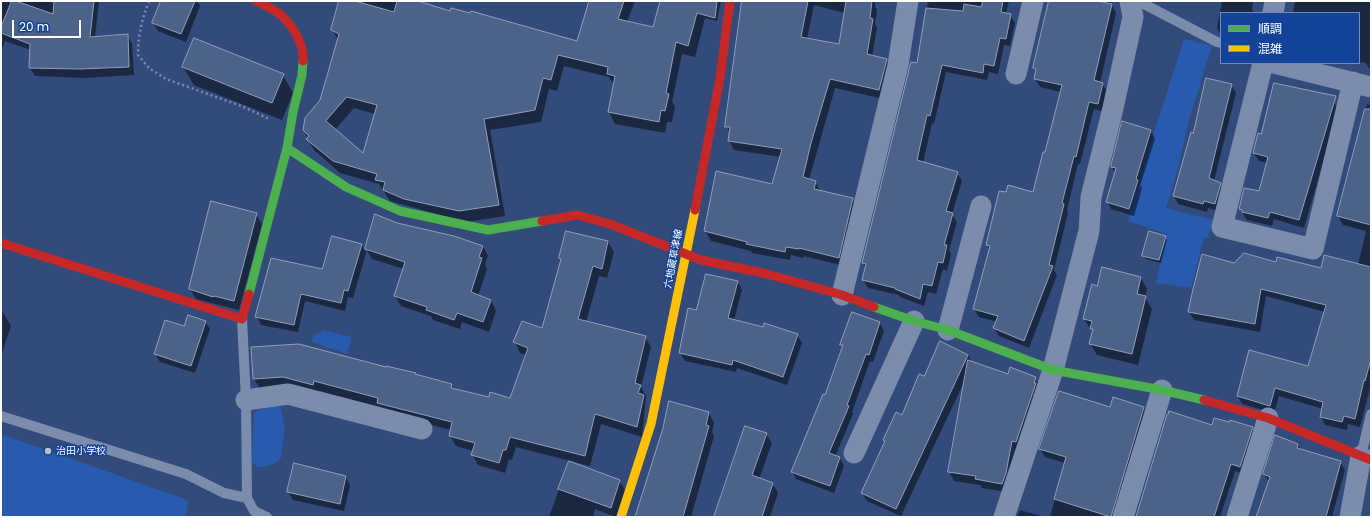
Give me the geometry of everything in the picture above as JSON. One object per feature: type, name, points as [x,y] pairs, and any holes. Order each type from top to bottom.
[{"type":"street","points":[[1,243],[242,320],[287,148],[302,75],[304,54],[298,37],[280,14],[256,1]]},
{"type":"street","name":"六地蔵草津線","points":[[621,517],[651,424],[687,255],[720,78],[730,1]]},
{"type":"street","points":[[842,295],[898,65],[908,1]]},
{"type":"street","points":[[1016,74],[1033,1]]},
{"type":"street","points":[[1004,517],[1054,370],[1089,231],[1091,197],[1114,108],[1133,17],[1130,1]]},
{"type":"street","points":[[1273,12],[1275,1]]},
{"type":"street","points":[[1263,64],[1222,227],[1313,249],[1362,84],[1278,64]]},
{"type":"street","points":[[287,148],[346,187],[400,211],[488,230],[576,215],[610,224],[701,260],[767,274],[842,295],[914,321],[948,330],[1054,370],[1162,390],[1210,401],[1268,418],[1366,458],[1350,517]]},
{"type":"street","points":[[948,330],[981,206]]},
{"type":"street","points":[[854,453],[914,321]]},
{"type":"street","points":[[1123,517],[1162,390]]},
{"type":"street","points":[[246,400],[288,394],[422,429]]},
{"type":"street","points":[[1237,517],[1268,418]]},
{"type":"lane","points":[[1138,1],[1220,43]]},
{"type":"lane","points":[[242,320],[246,400],[247,498],[254,511],[267,517]]},
{"type":"lane","points":[[1366,458],[1371,414]]},
{"type":"lane","points":[[1,416],[186,474],[224,493],[247,498]]},
{"type":"path","points":[[149,1],[141,23],[138,39],[138,55],[149,68],[166,79],[258,113],[290,131]]},
{"type":"shaded area","points":[[1184,39],[1212,46],[1189,120],[1179,165],[1166,208],[1213,220],[1208,237],[1204,237],[1191,288],[1156,283],[1166,234],[1128,221]]},
{"type":"shaded area","points":[[324,330],[352,337],[347,354],[312,342],[313,336]]},
{"type":"shaded area","points":[[280,404],[285,429],[281,458],[270,465],[257,467],[252,461],[254,412]]},
{"type":"shaded area","name":"治田小学校","points":[[1,434],[188,500],[186,517],[1,517]]},
{"type":"building","points":[[12,1],[16,1],[53,14],[54,1],[94,1],[90,37],[128,34],[129,67],[80,69],[29,68],[30,44],[1,33],[1,27]]},
{"type":"building","points":[[161,1],[195,1],[181,34],[152,23]]},
{"type":"building","points":[[339,1],[355,1],[394,12],[397,1],[418,1],[450,11],[451,8],[470,13],[471,11],[577,41],[589,1],[624,1],[618,19],[653,27],[660,1],[717,1],[715,18],[697,13],[688,46],[676,42],[666,93],[669,94],[665,111],[661,110],[659,122],[608,112],[615,76],[607,74],[608,67],[558,55],[551,80],[543,78],[535,110],[484,119],[499,205],[459,211],[404,199],[383,190],[385,182],[375,180],[377,174],[333,161],[306,139],[309,136],[303,130],[305,118],[320,100],[339,34],[331,30]],"holes":[[[347,97],[377,105],[363,153],[326,121]]]},
{"type":"building","points":[[742,1],[808,1],[801,37],[839,44],[846,1],[872,1],[870,18],[873,19],[867,54],[887,59],[879,90],[830,79],[811,143],[803,177],[816,181],[814,189],[853,198],[839,258],[799,248],[786,247],[785,252],[746,244],[747,242],[704,231],[716,171],[772,184],[782,149],[728,141],[730,127],[725,127]]},
{"type":"building","points":[[983,1],[1003,1],[1001,12],[1011,14],[1006,39],[1000,38],[994,66],[984,64],[983,73],[942,65],[930,116],[927,115],[917,160],[958,172],[946,211],[953,213],[944,245],[947,245],[943,263],[938,262],[932,286],[923,284],[920,299],[895,288],[862,280],[866,264],[862,263],[910,65],[911,62],[917,63],[926,8],[963,11],[964,4],[981,7]]},
{"type":"building","points":[[1049,1],[1098,1],[1112,4],[1094,80],[1103,83],[1098,104],[1089,102],[1076,157],[1074,156],[1062,203],[1064,204],[1049,265],[1053,266],[1024,341],[993,328],[998,316],[973,309],[990,246],[986,245],[999,191],[1006,192],[1008,185],[1033,192],[1062,85],[1034,79],[1036,69],[1033,68]]},
{"type":"building","points":[[194,38],[284,74],[272,103],[182,67]]},
{"type":"building","points":[[1206,78],[1232,84],[1209,178],[1221,183],[1215,204],[1204,201],[1203,204],[1173,196],[1191,132],[1193,133]]},
{"type":"building","points":[[1274,83],[1336,96],[1299,220],[1270,212],[1268,218],[1242,212],[1242,210],[1239,209],[1244,188],[1259,191],[1268,157],[1253,153],[1258,133],[1261,134]]},
{"type":"building","points":[[1365,109],[1371,109],[1371,225],[1337,216]]},
{"type":"building","points":[[1122,121],[1151,130],[1136,179],[1138,180],[1129,209],[1106,202],[1116,168],[1111,167]]},
{"type":"building","points":[[211,201],[257,213],[234,301],[213,297],[189,289]]},
{"type":"building","points":[[375,214],[397,223],[454,236],[483,246],[479,257],[482,258],[471,292],[491,300],[483,322],[457,313],[454,320],[426,310],[427,307],[394,296],[405,262],[365,249]]},
{"type":"building","points":[[566,231],[608,241],[602,269],[593,266],[578,319],[646,336],[635,383],[641,385],[638,393],[644,395],[637,427],[595,414],[585,456],[510,437],[506,450],[503,450],[499,463],[471,455],[475,443],[449,436],[452,422],[377,403],[378,398],[314,381],[313,385],[283,377],[253,379],[251,347],[299,344],[386,367],[416,373],[415,374],[452,384],[451,388],[489,397],[490,392],[510,398],[528,348],[513,342],[522,321],[542,328],[561,259],[559,258]]},
{"type":"building","points":[[1149,231],[1166,236],[1159,260],[1142,256]]},
{"type":"building","points":[[332,236],[362,244],[348,291],[344,290],[341,303],[301,294],[294,325],[255,317],[271,258],[322,269]]},
{"type":"building","points":[[1244,253],[1276,262],[1277,257],[1321,268],[1324,255],[1371,267],[1371,359],[1365,381],[1364,380],[1355,419],[1344,416],[1342,422],[1320,417],[1323,402],[1275,388],[1270,406],[1237,396],[1249,350],[1308,366],[1326,305],[1261,289],[1255,324],[1188,312],[1202,254],[1234,263]]},
{"type":"building","points":[[1102,267],[1141,277],[1137,294],[1146,296],[1132,354],[1089,344],[1093,329],[1090,329],[1092,321],[1083,319],[1092,284],[1097,286]]},
{"type":"building","points":[[706,274],[738,281],[728,318],[763,327],[764,323],[798,334],[783,377],[733,360],[732,365],[679,353],[688,308],[696,310]]},
{"type":"building","points":[[852,312],[880,322],[869,355],[866,354],[847,405],[849,406],[829,453],[840,457],[830,486],[791,472],[823,394],[825,395],[843,345],[840,345]]},
{"type":"building","points":[[188,315],[206,321],[191,366],[154,354],[165,320],[184,326]]},
{"type":"building","points":[[940,341],[968,355],[896,509],[861,493],[885,441],[883,440],[896,412],[902,415],[919,374],[924,376]]},
{"type":"building","points":[[968,360],[1008,374],[1010,367],[1036,377],[1034,383],[1036,383],[1016,442],[1012,441],[1006,473],[1002,484],[975,479],[976,476],[948,472]]},
{"type":"building","points":[[1059,391],[1110,407],[1113,397],[1144,407],[1111,517],[1054,499],[1066,457],[1039,449]]},
{"type":"building","points":[[669,401],[709,412],[706,425],[709,426],[683,517],[635,517],[663,428]]},
{"type":"building","points":[[1169,411],[1212,425],[1214,418],[1229,422],[1230,420],[1253,427],[1240,467],[1231,464],[1214,517],[1136,517]]},
{"type":"building","points":[[745,426],[767,433],[752,475],[773,483],[762,517],[714,517]]},
{"type":"building","points":[[1275,435],[1298,444],[1297,448],[1341,461],[1326,517],[1256,517],[1270,477],[1263,474]]},
{"type":"building","points":[[569,461],[620,480],[611,508],[558,489]]},
{"type":"building","points":[[294,463],[346,476],[340,504],[287,492]]},
{"type":"traffic: fast","points":[[249,294],[287,148],[293,112],[302,75],[303,61]]},
{"type":"traffic: fast","points":[[287,148],[346,187],[400,211],[488,230],[542,221]]},
{"type":"traffic: fast","points":[[874,307],[914,321],[948,330],[1053,370],[1162,390],[1204,400]]},
{"type":"traffic: slow","points":[[621,517],[651,424],[695,210]]},
{"type":"traffic: jam","points":[[256,1],[278,13],[289,24],[300,42],[303,61]]},
{"type":"traffic: jam","points":[[695,210],[720,78],[730,1]]},
{"type":"traffic: jam","points":[[542,221],[577,215],[610,224],[701,260],[767,274],[842,295],[874,307]]},
{"type":"traffic: jam","points":[[1,243],[242,319],[249,294]]},
{"type":"traffic: jam","points":[[1204,400],[1268,418],[1371,460]]},
{"type":"place","name":"治田小学校","points":[[48,451]]}]
